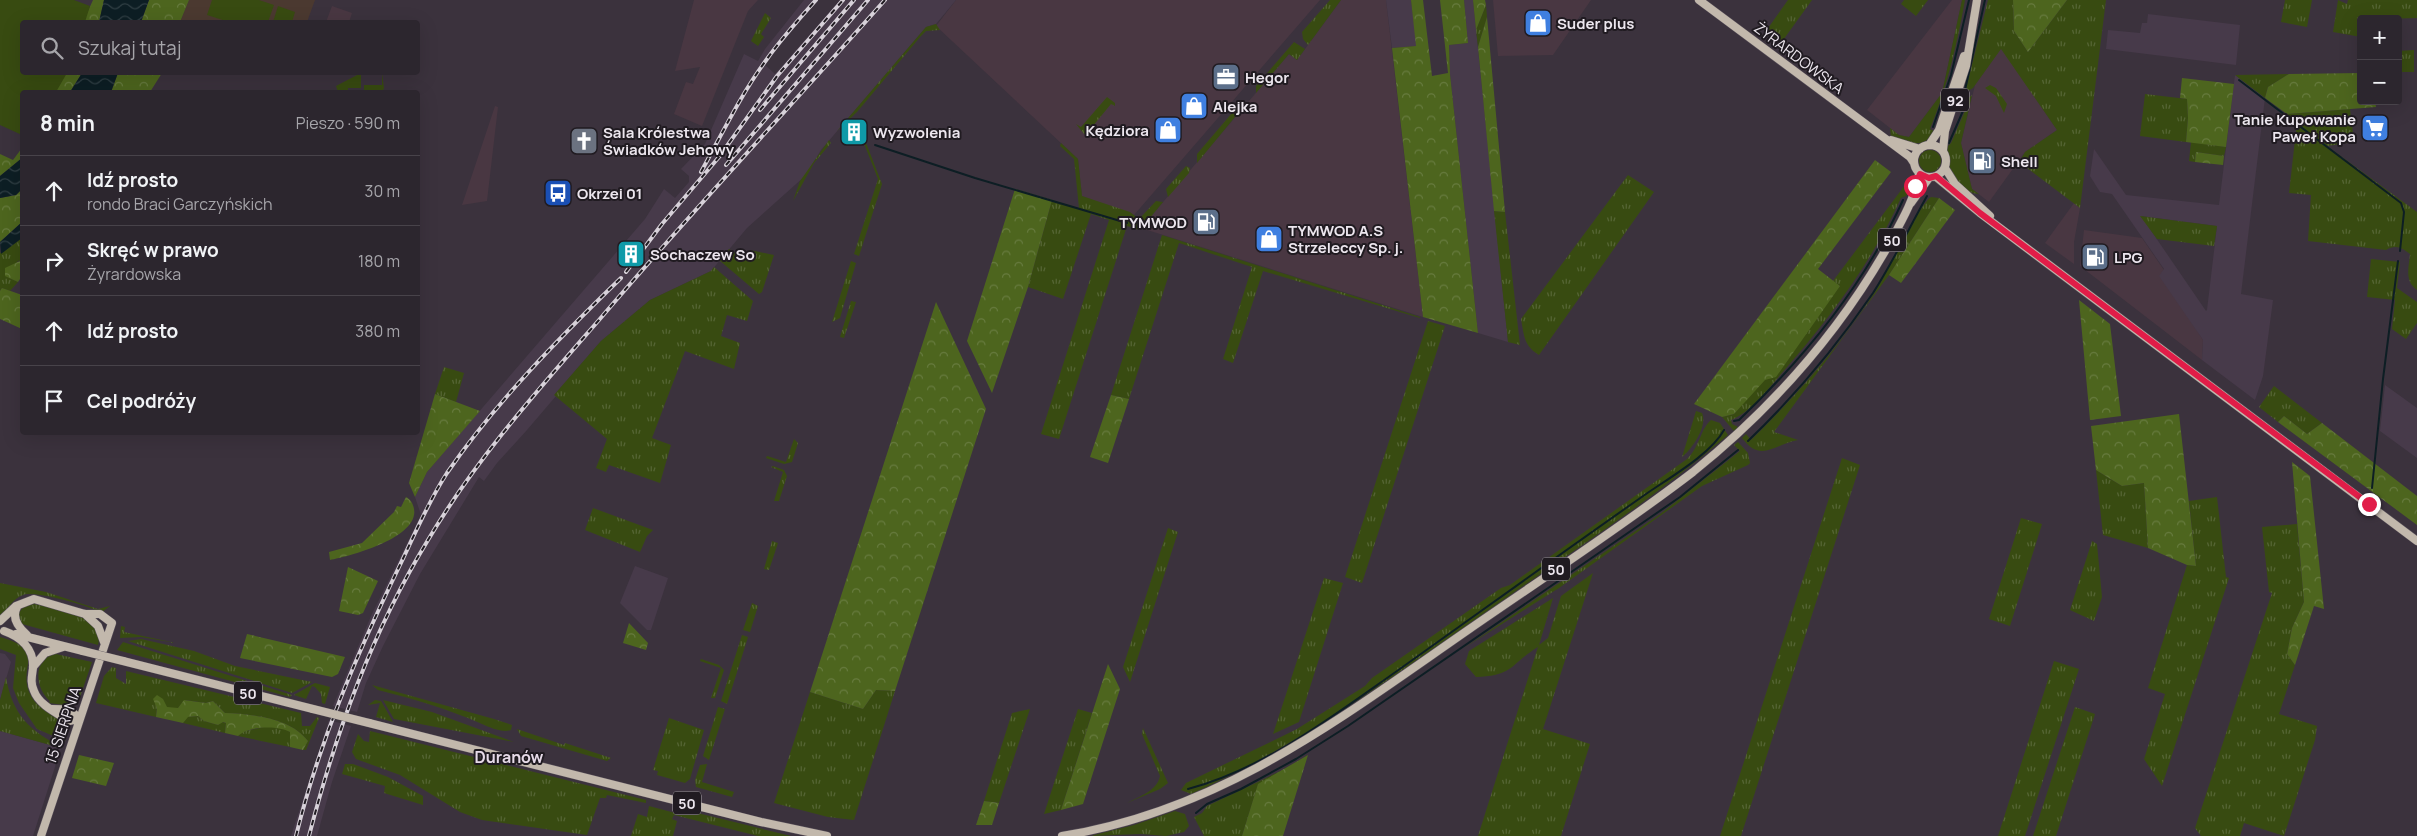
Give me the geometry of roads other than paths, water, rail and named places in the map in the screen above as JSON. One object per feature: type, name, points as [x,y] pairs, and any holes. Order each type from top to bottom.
[{"type":"main road","name":"ŻYRARDOWSKA","points":[[1700,0],[1910,156],[1914,163]]},
{"type":"main road","name":"92","points":[[1943,150],[1945,131],[1966,66],[1967,50],[1977,0]]},
{"type":"main road","name":"92","points":[[1929,145],[1939,130],[1967,50]]},
{"type":"main road","name":"ŻYRARDOWSKA","points":[[1882,137],[1920,149]]},
{"type":"main road","points":[[1999,225],[1955,184],[1945,168],[1947,162],[1943,150],[1929,145],[1920,149],[1914,163],[1920,174],[1933,177],[1999,225],[2417,541]]},
{"type":"main road","name":"50","points":[[1910,204],[1933,177],[1945,168]]},
{"type":"main road","name":"50","points":[[1062,836],[1114,825],[1170,807],[1224,785],[1273,760],[1372,697],[1674,486],[1736,436],[1785,387],[1815,353],[1856,298],[1879,262],[1910,204],[1920,174]]},
{"type":"main road","points":[[0,620],[20,604],[36,599],[85,614],[98,626],[104,644]]},
{"type":"main road","points":[[20,604],[15,611],[16,622],[22,630],[34,638]]},
{"type":"main road","name":"15 SIERPNIA","points":[[41,836],[84,702],[112,623],[100,614],[85,614]]},
{"type":"main road","points":[[2,630],[17,636],[27,646],[32,655],[34,691],[39,699],[52,709],[77,716],[78,720]]},
{"type":"main road","name":"50","points":[[2,630],[745,818],[828,836]]},
{"type":"main road","points":[[33,667],[48,651],[68,647]]},
{"type":"main road","points":[[66,714],[84,702]]},
{"type":"main road","points":[[66,714],[71,743]]},
{"type":"water","points":[[104,0],[149,0],[142,20],[99,20]]},
{"type":"water","points":[[81,75],[117,75],[112,90],[71,90]]},
{"type":"water","points":[[20,160],[20,191],[16,195],[0,198],[0,176]]},
{"type":"water","points":[[20,224],[20,240],[1,254],[0,242]]},
{"type":"waterway","points":[[1933,127],[1951,75],[1969,0]]},
{"type":"waterway","points":[[1965,90],[1985,0]]},
{"type":"waterway","points":[[2239,80],[2401,203],[2404,212],[2400,251]]},
{"type":"waterway","points":[[1949,143],[1966,104]]},
{"type":"waterway","points":[[875,145],[975,178],[1127,223]]},
{"type":"waterway","points":[[1748,441],[1798,389],[1830,352],[1859,313],[1887,269],[1927,196]]},
{"type":"waterway","points":[[1734,421],[1739,420],[1787,371],[1832,318],[1871,261],[1903,200]]},
{"type":"waterway","points":[[2372,488],[2398,261]]},
{"type":"waterway","points":[[1188,789],[1216,780],[1271,755],[1323,723],[1700,457],[1724,430]]},
{"type":"waterway","points":[[1196,813],[1207,804],[1241,789],[1296,759],[1348,726],[1680,497],[1738,450]]},
{"type":"railway","points":[[701,172],[732,114],[758,72],[785,36],[816,0]]},
{"type":"railway","points":[[626,272],[662,224],[719,157],[777,76],[843,0]]},
{"type":"railway","points":[[760,110],[854,0]]},
{"type":"railway","points":[[726,165],[868,0]]},
{"type":"railway","points":[[309,836],[331,759],[373,647],[408,575],[466,481],[531,399],[634,279],[885,0]]},
{"type":"railway","points":[[296,836],[305,801],[340,699],[383,600],[440,484],[466,447],[507,396],[552,347],[621,278]]},
{"type":"place","name":"Suder plus","points":[[1538,23]]},
{"type":"place","name":"Hegor","points":[[1226,77]]},
{"type":"place","name":"Alejka","points":[[1194,106]]},
{"type":"place","name":"Tanie Kupowanie Paweł Kopa","points":[[2375,128]]},
{"type":"place","name":"Kędziora","points":[[1168,130]]},
{"type":"place","name":"Wyzwolenia","points":[[854,132]]},
{"type":"place","name":"Sala Królestwa Świadków Jehowy","points":[[584,141]]},
{"type":"place","name":"Shell","points":[[1982,161]]},
{"type":"place","name":"Okrzei 01","points":[[558,193]]},
{"type":"place","name":"TYMWOD","points":[[1206,222]]},
{"type":"place","name":"TYMWOD A.S Strzeleccy Sp. j.","points":[[1269,239]]},
{"type":"place","name":"Sochaczew So","points":[[631,254]]},
{"type":"place","name":"LPG","points":[[2095,257]]},
{"type":"district","name":"Duranów","points":[[509,757]]}]
